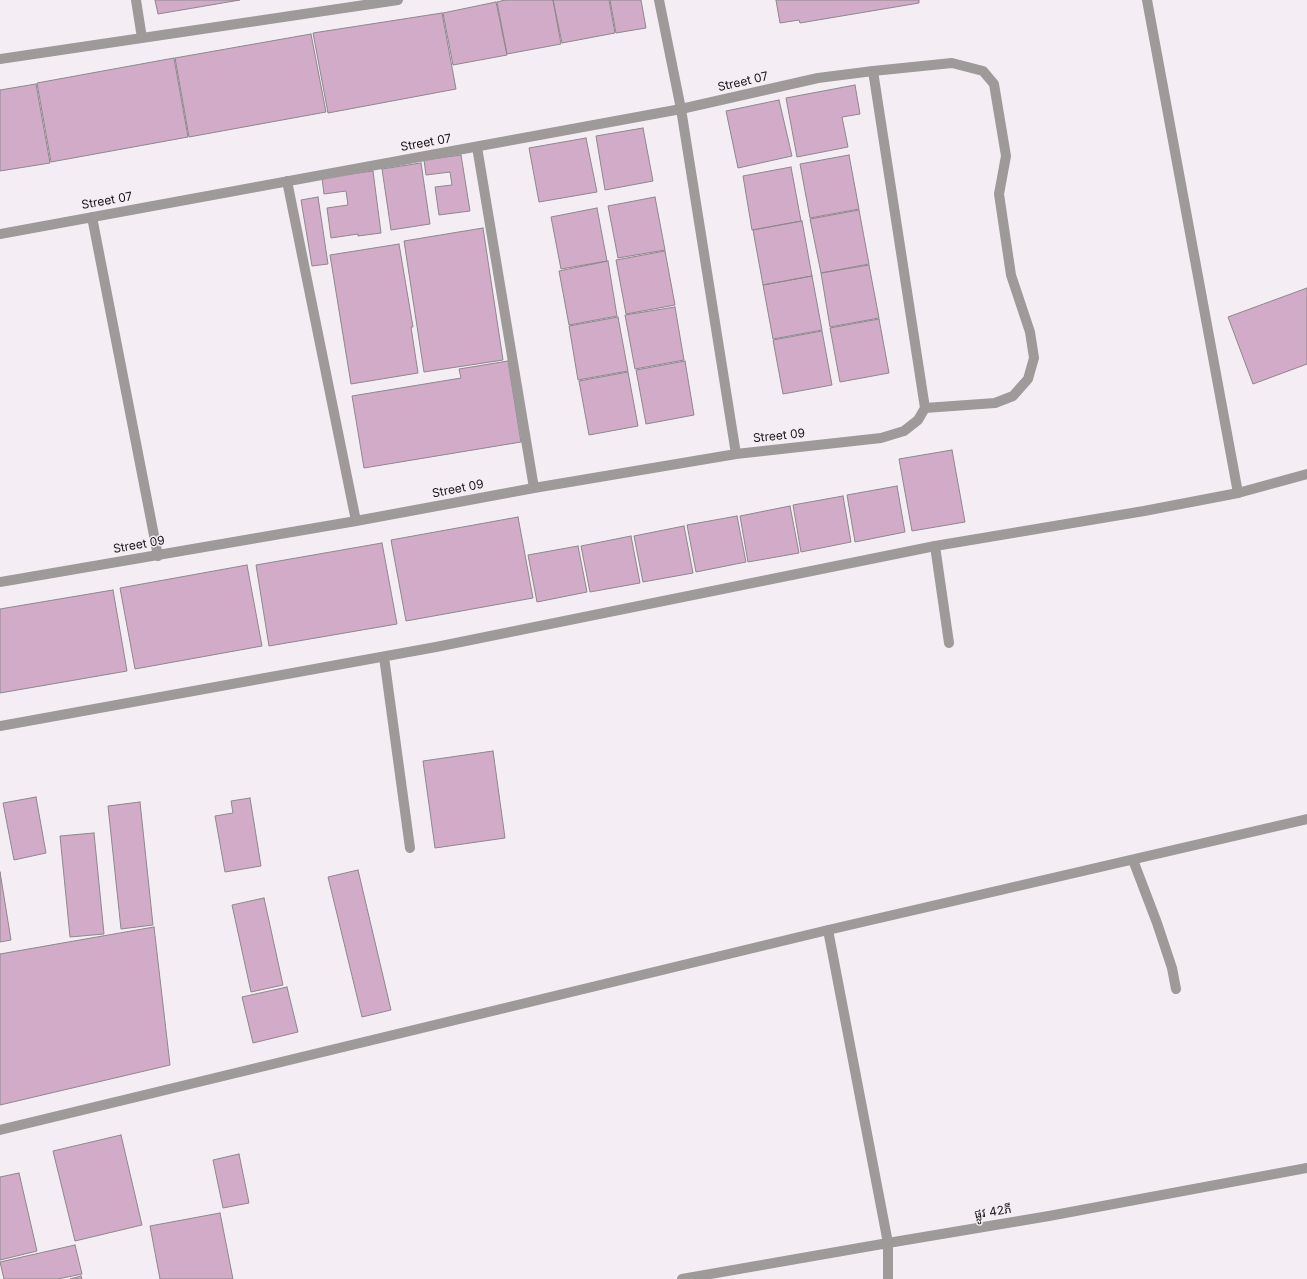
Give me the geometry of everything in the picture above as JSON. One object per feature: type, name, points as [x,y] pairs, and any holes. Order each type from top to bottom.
[{"type":"street","points":[[136,0],[142,38]]},
{"type":"street","points":[[0,59],[398,0]]},
{"type":"street","points":[[659,0],[682,110],[736,454]]},
{"type":"street","points":[[1147,0],[1238,493]]},
{"type":"street","name":"Street 07","points":[[0,234],[682,110],[818,78],[873,70],[952,63],[983,71],[994,84],[1006,156],[999,194],[1011,275],[1030,332],[1034,358],[1028,379],[1013,396],[995,403],[925,408]]},
{"type":"street","points":[[873,70],[925,408]]},
{"type":"street","points":[[477,148],[534,488]]},
{"type":"street","points":[[287,181],[356,521]]},
{"type":"street","points":[[92,217],[158,556]]},
{"type":"street","name":"Street 09","points":[[0,582],[158,556],[534,488],[736,454],[881,438],[904,431],[918,420],[925,408]]},
{"type":"street","points":[[0,726],[384,657],[935,546],[1144,511],[1238,493],[1307,474]]},
{"type":"street","points":[[935,546],[949,643]]},
{"type":"street","points":[[384,657],[410,848]]},
{"type":"street","points":[[0,1130],[828,930],[1307,819]]},
{"type":"street","points":[[1134,860],[1165,945],[1172,968],[1176,989]]},
{"type":"street","points":[[828,930],[888,1243],[888,1279]]},
{"type":"street","name":"ផ្លូវ 42ភី","points":[[682,1279],[1049,1216],[1307,1168]]},
{"type":"building","points":[[155,0],[240,0],[158,14]]},
{"type":"building","points":[[505,0],[553,0],[561,44],[507,54],[497,2]]},
{"type":"building","points":[[553,0],[609,0],[615,33],[562,43]]},
{"type":"building","points":[[610,0],[641,0],[646,28],[616,33]]},
{"type":"building","points":[[776,0],[919,0],[919,3],[800,23],[799,20],[780,23]]},
{"type":"building","points":[[496,2],[507,55],[453,65],[443,13]]},
{"type":"building","points":[[442,13],[456,89],[328,113],[313,33]]},
{"type":"building","points":[[311,34],[326,112],[189,137],[175,58]]},
{"type":"building","points":[[174,58],[188,137],[51,162],[37,83]]},
{"type":"building","points":[[36,84],[50,163],[0,171],[0,90]]},
{"type":"building","points":[[855,85],[860,114],[842,117],[848,147],[797,157],[786,98]]},
{"type":"building","points":[[779,100],[792,156],[738,168],[726,111]]},
{"type":"building","points":[[643,128],[653,181],[605,190],[596,136]]},
{"type":"building","points":[[586,138],[597,192],[539,202],[529,148]]},
{"type":"building","points":[[461,155],[470,211],[439,215],[435,187],[452,185],[450,172],[426,175],[424,160]]},
{"type":"building","points":[[849,155],[859,209],[810,218],[800,164]]},
{"type":"building","points":[[421,163],[430,224],[391,230],[382,169]]},
{"type":"building","points":[[791,167],[801,221],[752,230],[743,176]]},
{"type":"building","points":[[373,171],[381,233],[358,236],[358,234],[331,238],[327,208],[348,205],[346,191],[324,194],[322,178]]},
{"type":"building","points":[[318,197],[328,264],[312,266],[301,200]]},
{"type":"building","points":[[655,197],[665,250],[618,258],[608,206]]},
{"type":"building","points":[[597,208],[607,261],[561,269],[551,217]]},
{"type":"building","points":[[859,210],[869,264],[821,273],[810,219]]},
{"type":"building","points":[[802,221],[812,276],[763,285],[753,230]]},
{"type":"building","points":[[483,228],[503,360],[424,372],[404,241]]},
{"type":"building","points":[[399,244],[413,327],[411,327],[418,373],[351,384],[330,255]]},
{"type":"building","points":[[665,251],[675,305],[626,314],[616,260]]},
{"type":"building","points":[[608,261],[617,316],[569,325],[559,271]]},
{"type":"building","points":[[869,265],[879,318],[830,327],[821,273]]},
{"type":"building","points":[[812,276],[822,330],[773,339],[763,285]]},
{"type":"building","points":[[1307,288],[1307,364],[1253,384],[1228,317]]},
{"type":"building","points":[[675,307],[684,360],[635,369],[625,315]]},
{"type":"building","points":[[618,317],[628,371],[578,380],[569,326]]},
{"type":"building","points":[[879,319],[889,373],[840,382],[830,328]]},
{"type":"building","points":[[822,331],[832,385],[783,394],[773,340]]},
{"type":"building","points":[[508,361],[521,442],[364,468],[352,396],[461,378],[459,369]]},
{"type":"building","points":[[685,361],[694,415],[646,424],[636,370]]},
{"type":"building","points":[[628,372],[638,426],[589,435],[579,381]]},
{"type":"building","points":[[952,450],[965,522],[912,531],[899,459]]},
{"type":"building","points":[[897,486],[905,532],[855,542],[847,495]]},
{"type":"building","points":[[843,496],[851,542],[801,552],[793,505]]},
{"type":"building","points":[[790,506],[799,553],[748,562],[740,516]]},
{"type":"building","points":[[737,516],[746,562],[696,572],[687,525]]},
{"type":"building","points":[[518,517],[533,598],[406,621],[391,540]]},
{"type":"building","points":[[684,526],[693,573],[643,582],[634,536]]},
{"type":"building","points":[[631,536],[640,583],[590,592],[581,546]]},
{"type":"building","points":[[382,543],[397,624],[269,646],[256,565]]},
{"type":"building","points":[[578,546],[587,592],[537,602],[528,555]]},
{"type":"building","points":[[247,565],[262,646],[135,669],[120,588]]},
{"type":"building","points":[[113,590],[127,671],[0,693],[0,609]]},
{"type":"building","points":[[493,751],[505,838],[435,848],[423,761]]},
{"type":"building","points":[[36,797],[46,853],[14,860],[3,803]]},
{"type":"building","points":[[250,798],[261,866],[225,872],[215,816],[233,813],[231,801]]},
{"type":"building","points":[[140,802],[153,925],[121,929],[108,806]]},
{"type":"building","points":[[94,833],[104,934],[70,937],[60,836]]},
{"type":"building","points":[[358,870],[391,1010],[362,1017],[328,877]]},
{"type":"building","points":[[0,872],[11,940],[0,942]]},
{"type":"building","points":[[264,898],[283,985],[251,992],[232,905]]},
{"type":"building","points":[[154,927],[170,1065],[0,1105],[0,954]]},
{"type":"building","points":[[287,987],[298,1032],[253,1043],[242,997]]},
{"type":"building","points":[[121,1135],[142,1225],[75,1241],[53,1151]]},
{"type":"building","points":[[239,1154],[249,1203],[223,1208],[213,1160]]},
{"type":"building","points":[[19,1173],[37,1251],[0,1260],[0,1177]]},
{"type":"building","points":[[220,1213],[233,1279],[160,1279],[150,1226]]},
{"type":"building","points":[[75,1245],[82,1274],[58,1279],[4,1279],[0,1262]]},
{"type":"building","points":[[81,1276],[82,1279],[70,1279]]}]
